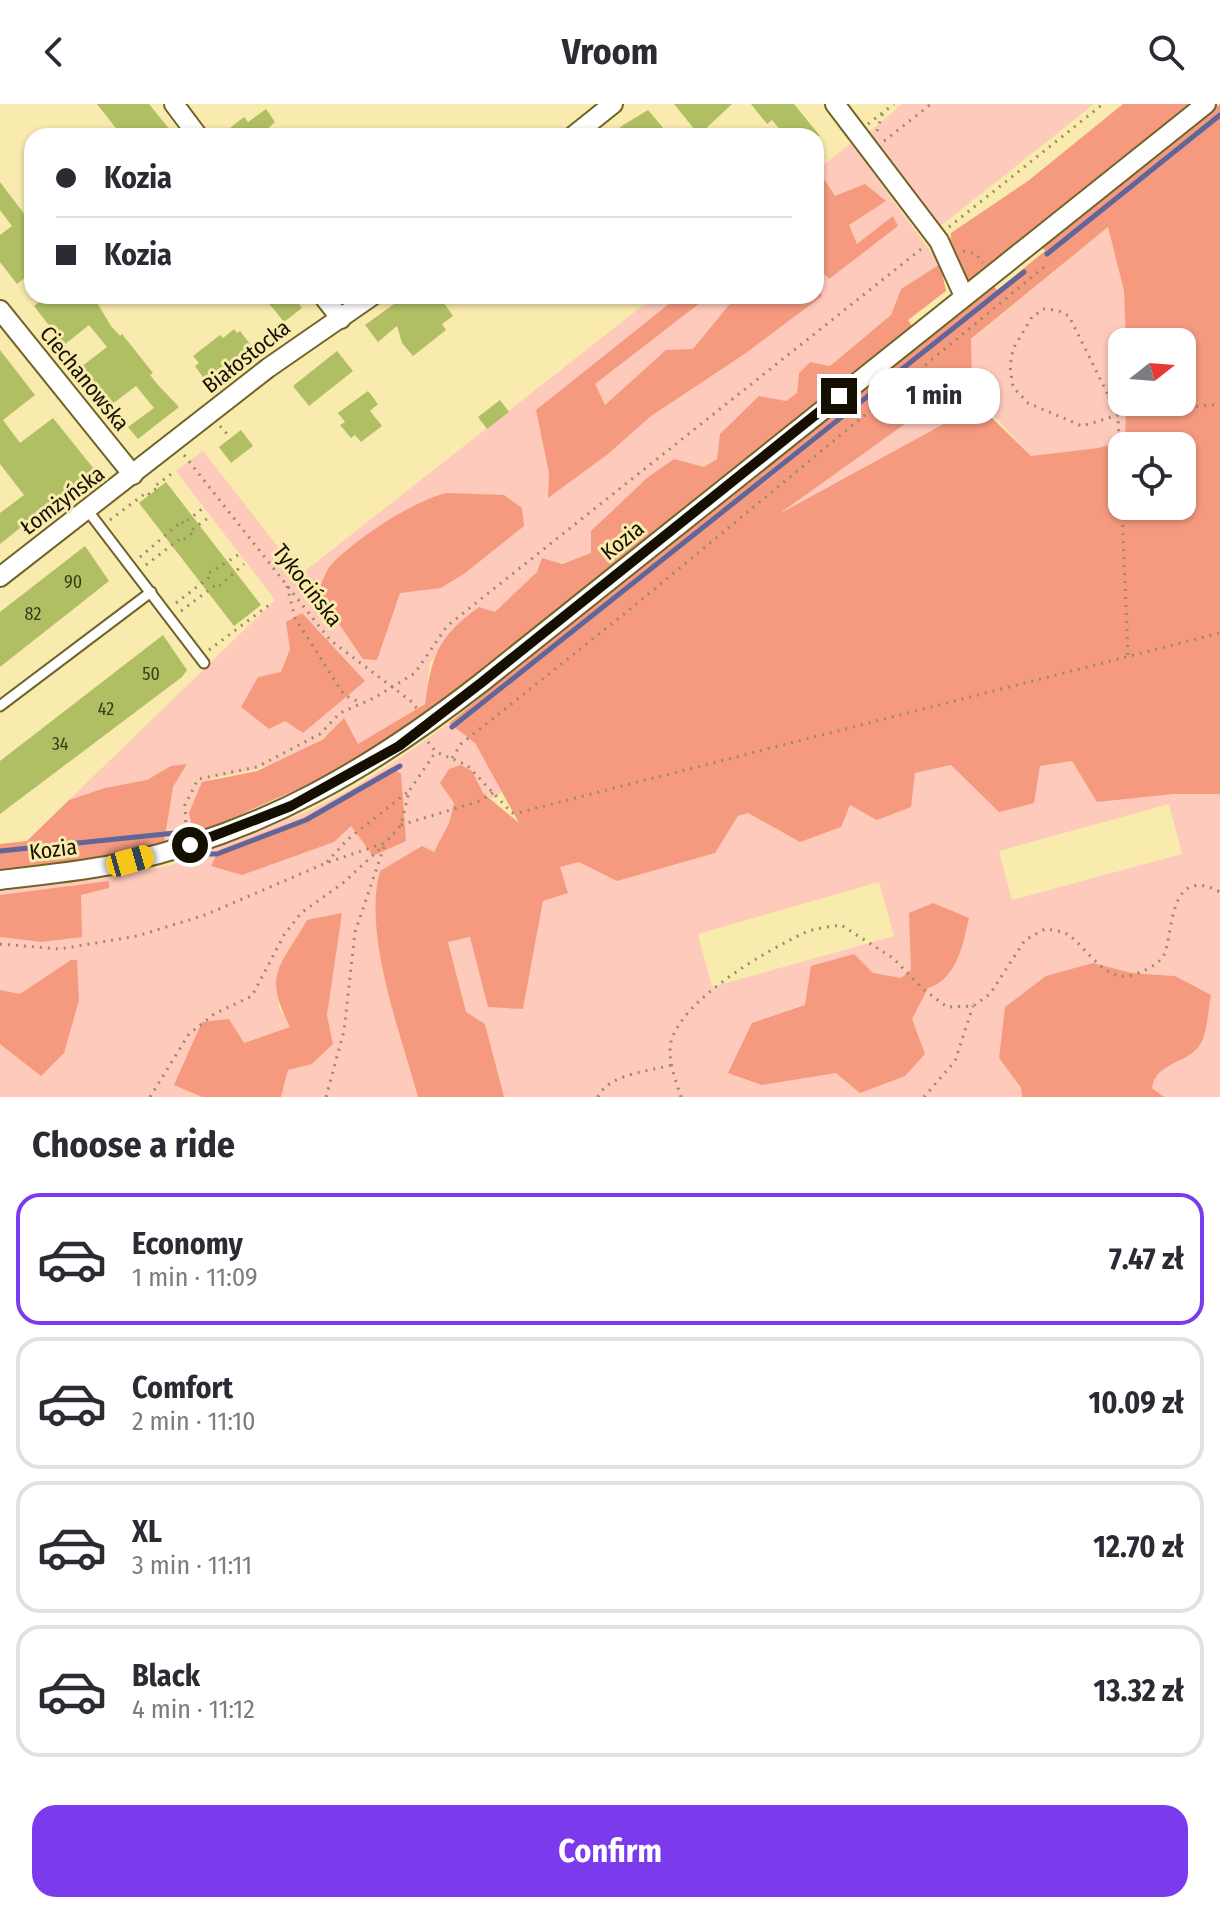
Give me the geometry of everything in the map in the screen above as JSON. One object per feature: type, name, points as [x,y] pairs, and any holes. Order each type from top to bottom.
[{"type":"street","points":[[174,104],[192,128]]},
{"type":"street","points":[[583,128],[613,104]]},
{"type":"street","points":[[835,104],[939,241],[964,296]]},
{"type":"street","name":"Kozia","points":[[0,880],[94,868],[190,845],[291,806],[343,780],[424,728],[1206,104]]},
{"type":"street","points":[[329,304],[341,319]]},
{"type":"street","name":"Białostocka","points":[[153,460],[279,360],[361,304]]},
{"type":"street","name":"Ciechanowska","points":[[0,310],[133,475]]},
{"type":"street","name":"Łomżyńska","points":[[0,577],[153,460]]},
{"type":"lane","points":[[88,511],[202,660]]},
{"type":"lane","points":[[0,706],[151,592]]},
{"type":"path","points":[[883,112],[894,104]]},
{"type":"path","points":[[871,151],[931,104]]},
{"type":"path","points":[[942,232],[1103,104]]},
{"type":"path","points":[[190,845],[184,811],[191,788],[198,779],[257,767],[320,734],[340,713],[392,688],[422,666],[447,626],[931,241]]},
{"type":"path","points":[[452,758],[461,744],[629,610],[1044,267]]},
{"type":"path","points":[[1044,309],[1057,310],[1069,316],[1118,415],[1082,426],[1028,403],[1013,387],[1010,366],[1013,349],[1032,317],[1044,309]]},
{"type":"path","points":[[1196,407],[1220,404]]},
{"type":"path","points":[[1118,416],[1128,655]]},
{"type":"path","name":"Tykocińska","points":[[179,449],[330,640],[412,702],[436,752]]},
{"type":"path","points":[[106,523],[157,488],[155,486],[174,472]]},
{"type":"path","points":[[133,569],[182,521],[183,524],[202,509]]},
{"type":"path","points":[[133,569],[181,538],[183,540],[208,518]]},
{"type":"path","points":[[168,615],[211,576],[209,573],[238,555]]},
{"type":"path","points":[[168,615],[217,584],[219,586],[244,564]]},
{"type":"path","points":[[286,582],[295,618],[344,695],[364,704]]},
{"type":"path","points":[[202,660],[273,602]]},
{"type":"path","points":[[326,863],[347,840],[409,791],[436,752],[467,765],[512,813],[521,812],[1220,633]]},
{"type":"path","points":[[150,1097],[189,1034],[214,1014],[252,996],[284,935],[301,913],[343,883],[401,825],[409,791]]},
{"type":"path","points":[[401,825],[480,801],[494,792]]},
{"type":"path","points":[[0,944],[60,949],[137,936],[205,915],[326,863],[385,843]]},
{"type":"path","points":[[326,1097],[344,1031],[355,932],[385,843]]},
{"type":"path","points":[[681,1097],[670,1044],[679,1024],[708,994],[750,964],[807,932],[841,925],[893,958],[923,989],[947,1007],[973,1006],[990,994],[1025,940],[1045,929],[1067,934],[1114,975],[1126,977],[1149,969],[1163,956],[1174,904],[1189,890],[1212,888],[1220,892]]},
{"type":"path","points":[[924,1097],[955,1061],[973,1006]]},
{"type":"path","points":[[598,1097],[614,1081],[672,1065]]},
{"type":"shaded area","points":[[902,104],[1094,104],[938,228],[867,134]]},
{"type":"shaded area","points":[[1123,104],[1192,104],[967,282],[950,245],[951,233],[1028,181]]},
{"type":"shaded area","points":[[1220,104],[1220,794],[1173,794],[1097,802],[1072,761],[1040,766],[1034,803],[999,812],[951,765],[915,773],[911,807],[877,820],[850,805],[841,827],[800,842],[748,813],[738,816],[715,853],[617,881],[579,862],[560,867],[568,893],[543,901],[523,1009],[488,1007],[470,937],[448,942],[466,1012],[485,1024],[504,1097],[418,1097],[380,953],[376,896],[380,871],[422,846],[434,852],[449,823],[454,803],[440,783],[449,769],[461,765],[472,771],[483,793],[519,823],[475,743],[449,723],[991,283],[997,290],[1045,251],[1040,244]],"holes":[[[1108,227],[1124,291],[1125,328],[1196,328],[1196,416],[1126,416],[1125,432],[1196,432],[1196,520],[1108,520],[1108,445],[1031,456],[988,414],[982,403],[779,514],[972,376],[971,339]]]},
{"type":"shaded area","points":[[851,143],[940,264],[901,289],[891,315],[830,366],[810,362],[799,373],[797,393],[717,459],[591,553],[537,572],[495,613],[430,662],[425,703],[358,745],[344,718],[316,743],[283,760],[211,778],[194,835],[164,843],[173,787],[186,765],[144,781],[69,800],[275,600],[176,471],[203,451],[300,575],[645,304],[824,304],[824,165]]},
{"type":"shaded area","points":[[824,179],[835,196],[865,184],[886,201],[849,225],[857,244],[893,216],[898,226],[829,279],[824,274]]},
{"type":"shaded area","points":[[1108,227],[1124,291],[1125,328],[1108,328],[1108,416],[1126,416],[1125,432],[1108,432],[1108,445],[1098,448],[1031,456],[982,403],[770,519],[972,376],[971,340]]},
{"type":"shaded area","points":[[940,264],[946,291],[908,320],[912,326],[430,713],[327,776],[194,835],[189,813],[202,782],[257,771],[322,740],[344,718],[358,744],[425,704],[439,648],[465,618],[479,607],[495,612],[537,572],[542,558],[562,564],[591,553],[591,531],[647,478],[674,459],[704,467],[717,459],[720,434],[759,396],[786,401],[797,393],[799,373],[810,362],[830,366],[891,315],[901,289]]},
{"type":"shaded area","points":[[669,304],[699,304],[595,384],[605,405],[666,350],[693,349],[729,305],[811,304],[746,353],[651,416],[608,454],[548,498],[549,473],[536,410]]},
{"type":"shaded area","points":[[447,493],[504,495],[522,508],[524,526],[441,588],[400,593],[377,660],[363,659],[317,592],[327,571],[355,544],[386,522],[418,504]]},
{"type":"shaded area","points":[[302,613],[365,681],[303,733],[285,721],[269,729],[241,707],[258,677],[281,672],[290,649],[286,622]]},
{"type":"shaded area","points":[[449,723],[475,743],[502,792],[492,799],[483,793],[454,803],[449,823],[434,852],[380,871],[376,924],[380,953],[418,1097],[281,1097],[288,1070],[312,1064],[333,1044],[327,1015],[341,913],[278,1006],[291,1027],[243,1043],[175,1084],[202,1097],[0,1097],[0,889],[150,870],[197,858],[197,852],[288,819],[340,795],[378,773]],"holes":[[[339,799],[373,856],[351,826],[219,850],[305,817]]]},
{"type":"shaded area","points":[[1073,761],[1173,794],[1220,794],[1220,1097],[1164,1097],[1152,1088],[1162,1070],[1180,1061],[1175,976],[1132,973],[1093,963],[999,1058],[1021,1089],[1022,1097],[504,1097],[466,1012],[448,942],[470,937],[523,1009],[543,901],[559,867],[579,862],[715,853],[738,816],[748,813],[800,842],[872,792],[912,774],[954,765]],"holes":[[[1169,804],[1182,854],[1012,900],[999,851]],[[879,882],[894,936],[712,987],[698,934]]]},
{"type":"shaded area","points":[[187,764],[173,787],[164,843],[103,856],[0,870],[0,844],[27,841],[69,800],[105,788],[147,780],[171,766]]},
{"type":"shaded area","points":[[392,767],[401,774],[406,841],[373,856],[351,826],[334,842],[242,875],[211,866],[219,850],[305,817]]},
{"type":"shaded area","points":[[109,881],[109,888],[81,895],[82,937],[42,942],[0,937],[0,895]]},
{"type":"shaded area","points":[[933,903],[969,918],[952,969],[946,977],[928,988],[912,1019],[925,1054],[905,1076],[860,1093],[836,1073],[762,1085],[728,1073],[752,1023],[805,1005],[811,966],[854,954],[873,973],[901,978],[911,970],[909,913]]},
{"type":"shaded area","points":[[342,913],[327,1015],[333,1044],[312,1064],[288,1070],[281,1097],[202,1097],[174,1085],[202,1022],[229,1019],[244,1043],[290,1027],[277,994],[276,982],[282,961],[307,920]]},
{"type":"shaded area","points":[[71,960],[77,960],[79,1000],[64,1053],[41,1076],[0,1044],[0,990],[20,994]]},
{"type":"shaded area","points":[[1093,963],[1132,973],[1175,976],[1211,995],[1202,1041],[1190,1055],[1167,1067],[1155,1079],[1152,1088],[1164,1097],[1022,1097],[1021,1088],[999,1058],[1005,1007],[1046,976]]},
{"type":"building","points":[[97,104],[149,104],[168,128],[116,128]]},
{"type":"building","points":[[674,104],[732,104],[706,128],[693,128]]},
{"type":"building","points":[[751,104],[794,104],[814,128],[778,128],[772,120],[767,124]]},
{"type":"building","points":[[266,109],[275,122],[269,128],[230,128],[244,117],[248,122]]},
{"type":"building","points":[[648,110],[663,128],[621,128]]},
{"type":"building","points":[[0,182],[24,214],[24,278],[17,284],[0,262],[0,235],[12,226],[0,210]]},
{"type":"building","points":[[98,304],[111,326],[120,336],[122,334],[153,373],[150,375],[179,407],[138,439],[128,427],[154,408],[136,386],[111,405],[81,367],[107,347],[89,325],[64,345],[34,306]]},
{"type":"building","points":[[269,304],[299,304],[302,308],[284,322]]},
{"type":"building","points":[[394,304],[445,304],[453,316],[442,324],[446,330],[413,356],[402,343],[397,326],[378,342],[365,325]]},
{"type":"building","points":[[234,329],[237,333],[240,331],[253,348],[207,383],[195,366],[199,363],[193,356],[220,335],[223,338]]},
{"type":"building","points":[[0,350],[35,395],[3,420],[20,443],[53,418],[94,469],[0,544],[0,513],[24,495],[0,464]]},
{"type":"building","points":[[337,351],[353,371],[309,406],[293,386]]},
{"type":"building","points":[[368,391],[378,404],[370,411],[382,426],[361,442],[355,435],[351,438],[340,425],[345,422],[338,413]]},
{"type":"building","points":[[500,400],[509,412],[487,429],[478,417]]},
{"type":"building","points":[[241,430],[253,446],[231,463],[219,447]]},
{"type":"building","points":[[166,482],[261,605],[234,626],[139,503]]},
{"type":"building","points":[[85,546],[109,581],[0,667],[0,612]]},
{"type":"building","points":[[163,635],[187,670],[182,677],[0,814],[0,761]]},
{"type":"waterway","points":[[1047,254],[1220,115]]},
{"type":"waterway","points":[[452,727],[1024,272]]},
{"type":"waterway","points":[[204,854],[217,854],[306,820],[400,766]]},
{"type":"waterway","points":[[0,851],[175,833]]},
{"type":"route","points":[[190,845],[291,806],[343,780],[399,746],[839,396]]}]
